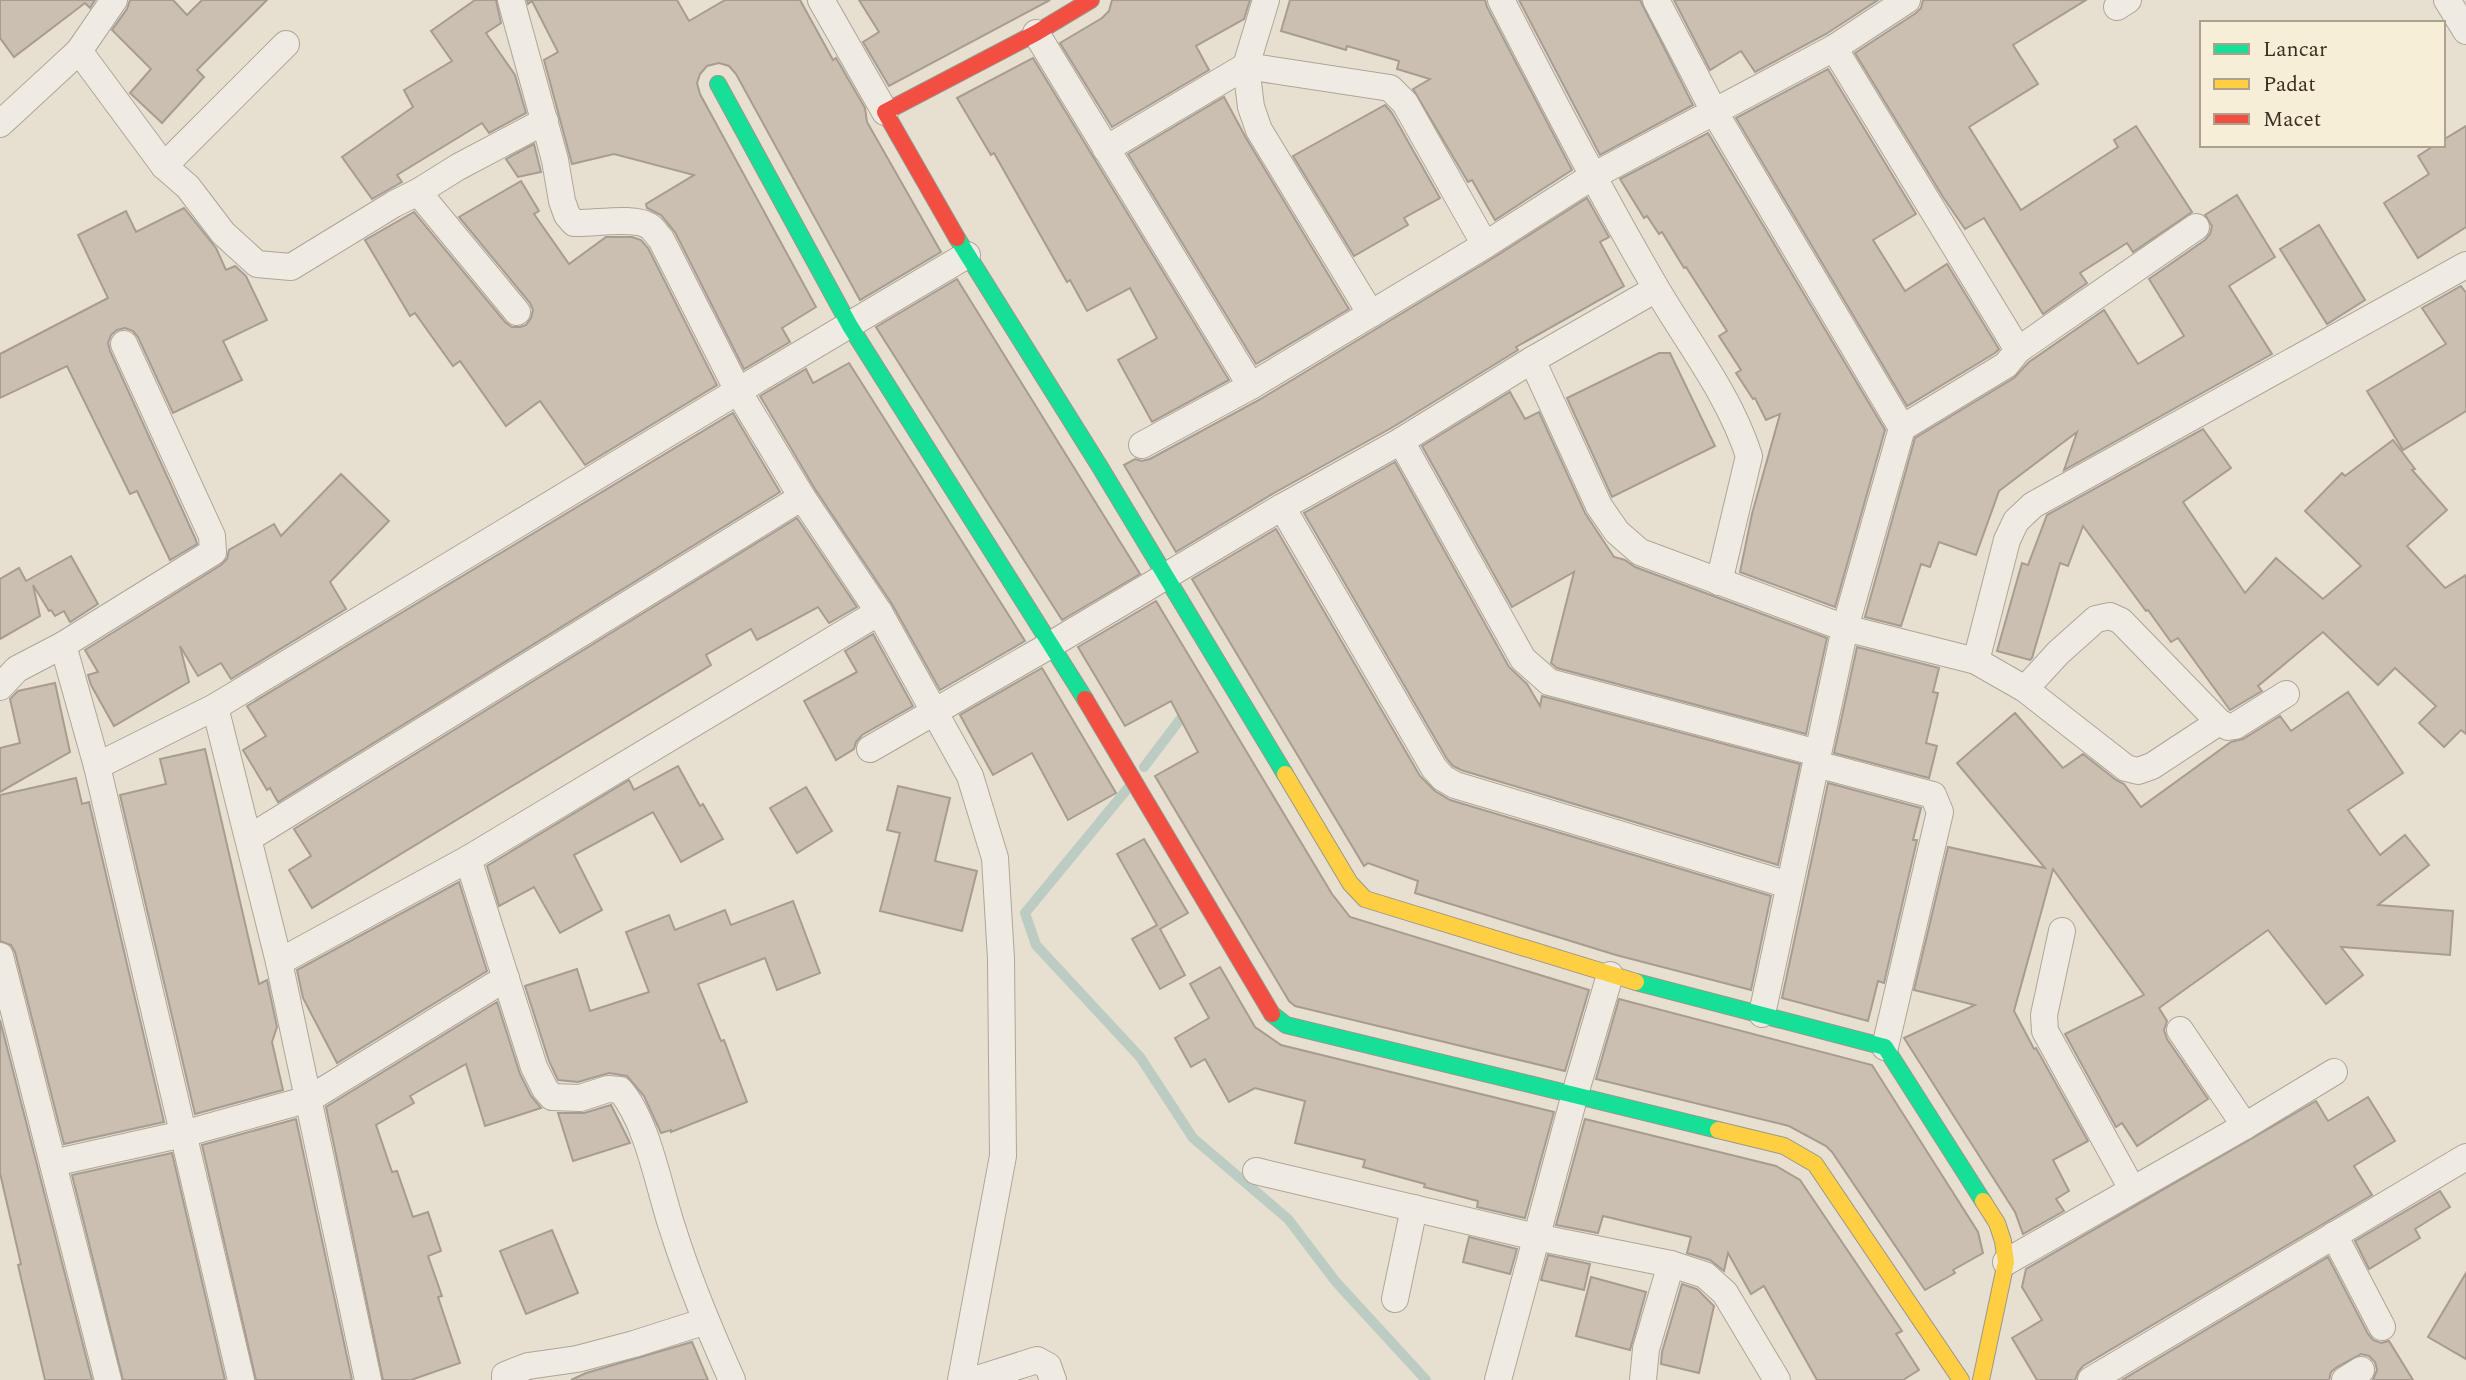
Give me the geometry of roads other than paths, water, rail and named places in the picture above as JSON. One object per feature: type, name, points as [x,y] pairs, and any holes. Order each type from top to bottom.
[{"type":"street","points":[[0,124],[79,51],[114,0]]},
{"type":"street","points":[[511,0],[545,121],[567,215],[575,223],[632,220],[649,226],[661,239],[738,391],[802,497],[879,612],[970,776],[995,859],[1001,959],[1003,1156],[961,1380]]},
{"type":"street","points":[[821,0],[967,255],[1100,467],[1357,893],[1365,899],[1610,975],[1885,1047],[1997,1223],[2003,1241],[2006,1262],[1981,1380]]},
{"type":"street","points":[[885,112],[1036,33],[1091,0]]},
{"type":"street","points":[[1266,0],[1246,66],[1251,107],[1259,130],[1371,314]]},
{"type":"street","points":[[1501,0],[1593,176],[1656,289],[1731,410],[1749,456],[1719,582]]},
{"type":"street","points":[[1657,0],[1715,113],[1902,428]]},
{"type":"street","points":[[1142,445],[1251,386],[1485,245],[1593,176],[1834,48],[1907,0]]},
{"type":"street","points":[[2447,0],[2466,31]]},
{"type":"street","points":[[1036,33],[1251,386]]},
{"type":"street","points":[[164,166],[286,44]]},
{"type":"street","points":[[1834,48],[2018,351]]},
{"type":"street","points":[[79,51],[164,166],[188,187],[236,247],[257,264],[272,267],[291,267],[458,167],[545,121]]},
{"type":"street","points":[[1107,149],[1246,66],[1390,88],[1405,103],[1485,245]]},
{"type":"street","points":[[718,84],[850,326],[1052,644],[1273,1016],[1286,1025],[1784,1146],[1815,1164],[1961,1380]]},
{"type":"street","points":[[418,192],[517,312]]},
{"type":"street","points":[[1762,1014],[1845,628],[1902,428],[2006,365],[2018,351],[2196,227]]},
{"type":"street","points":[[97,766],[215,708],[967,255]]},
{"type":"street","points":[[1976,661],[2007,540],[2016,521],[2033,505],[2463,273]]},
{"type":"street","points":[[870,749],[1282,507],[1401,441],[1532,360],[1656,289]]},
{"type":"street","points":[[0,687],[17,669],[63,645],[212,552],[212,536],[124,344]]},
{"type":"street","points":[[1532,360],[1599,506],[1617,532],[1640,552],[1845,628],[1976,661],[2025,689],[2126,768],[2138,771],[2152,766],[2219,722]]},
{"type":"street","points":[[1401,441],[1523,659],[1549,682],[1817,758],[1933,795],[1940,813],[1885,1047]]},
{"type":"street","points":[[249,838],[802,497]]},
{"type":"street","points":[[1282,507],[1434,768],[1443,778],[1455,785],[1789,885]]},
{"type":"street","points":[[279,962],[468,859],[879,612]]},
{"type":"street","points":[[2025,689],[2058,653],[2096,619],[2110,616],[2122,621],[2219,722],[2228,727],[2235,726],[2286,694]]},
{"type":"street","points":[[63,645],[97,766],[241,1380]]},
{"type":"street","points":[[215,708],[279,962],[368,1380]]},
{"type":"street","points":[[468,859],[534,1067],[545,1089],[552,1097],[580,1098],[608,1089],[620,1090],[630,1101],[646,1142],[673,1231],[706,1321],[732,1380]]},
{"type":"street","points":[[2062,931],[2044,1015],[2045,1031],[2132,1189]]},
{"type":"street","points":[[0,956],[108,1380]]},
{"type":"street","points":[[1498,1380],[1610,975]]},
{"type":"street","points":[[53,1163],[183,1134],[309,1099],[506,978]]},
{"type":"street","points":[[2180,1030],[2245,1126]]},
{"type":"street","points":[[2006,1262],[2245,1126],[2334,1072]]},
{"type":"street","points":[[2091,1380],[2466,1157]]},
{"type":"street","points":[[1256,1171],[1536,1237],[1671,1264],[1705,1275],[1725,1293],[1777,1380]]},
{"type":"street","points":[[1395,1299],[1413,1208]]},
{"type":"street","points":[[2334,1235],[2382,1327]]},
{"type":"street","points":[[1643,1380],[1646,1349],[1671,1264]]},
{"type":"street","points":[[505,1380],[505,1375],[528,1366],[577,1359],[706,1321]]},
{"type":"street","points":[[974,1380],[1037,1360],[1048,1366],[1053,1380]]},
{"type":"waterway","points":[[1144,767],[1188,709]]},
{"type":"waterway","points":[[1128,788],[1025,913],[1036,945],[1140,1057],[1193,1138],[1288,1219],[1336,1282],[1426,1380]]}]
